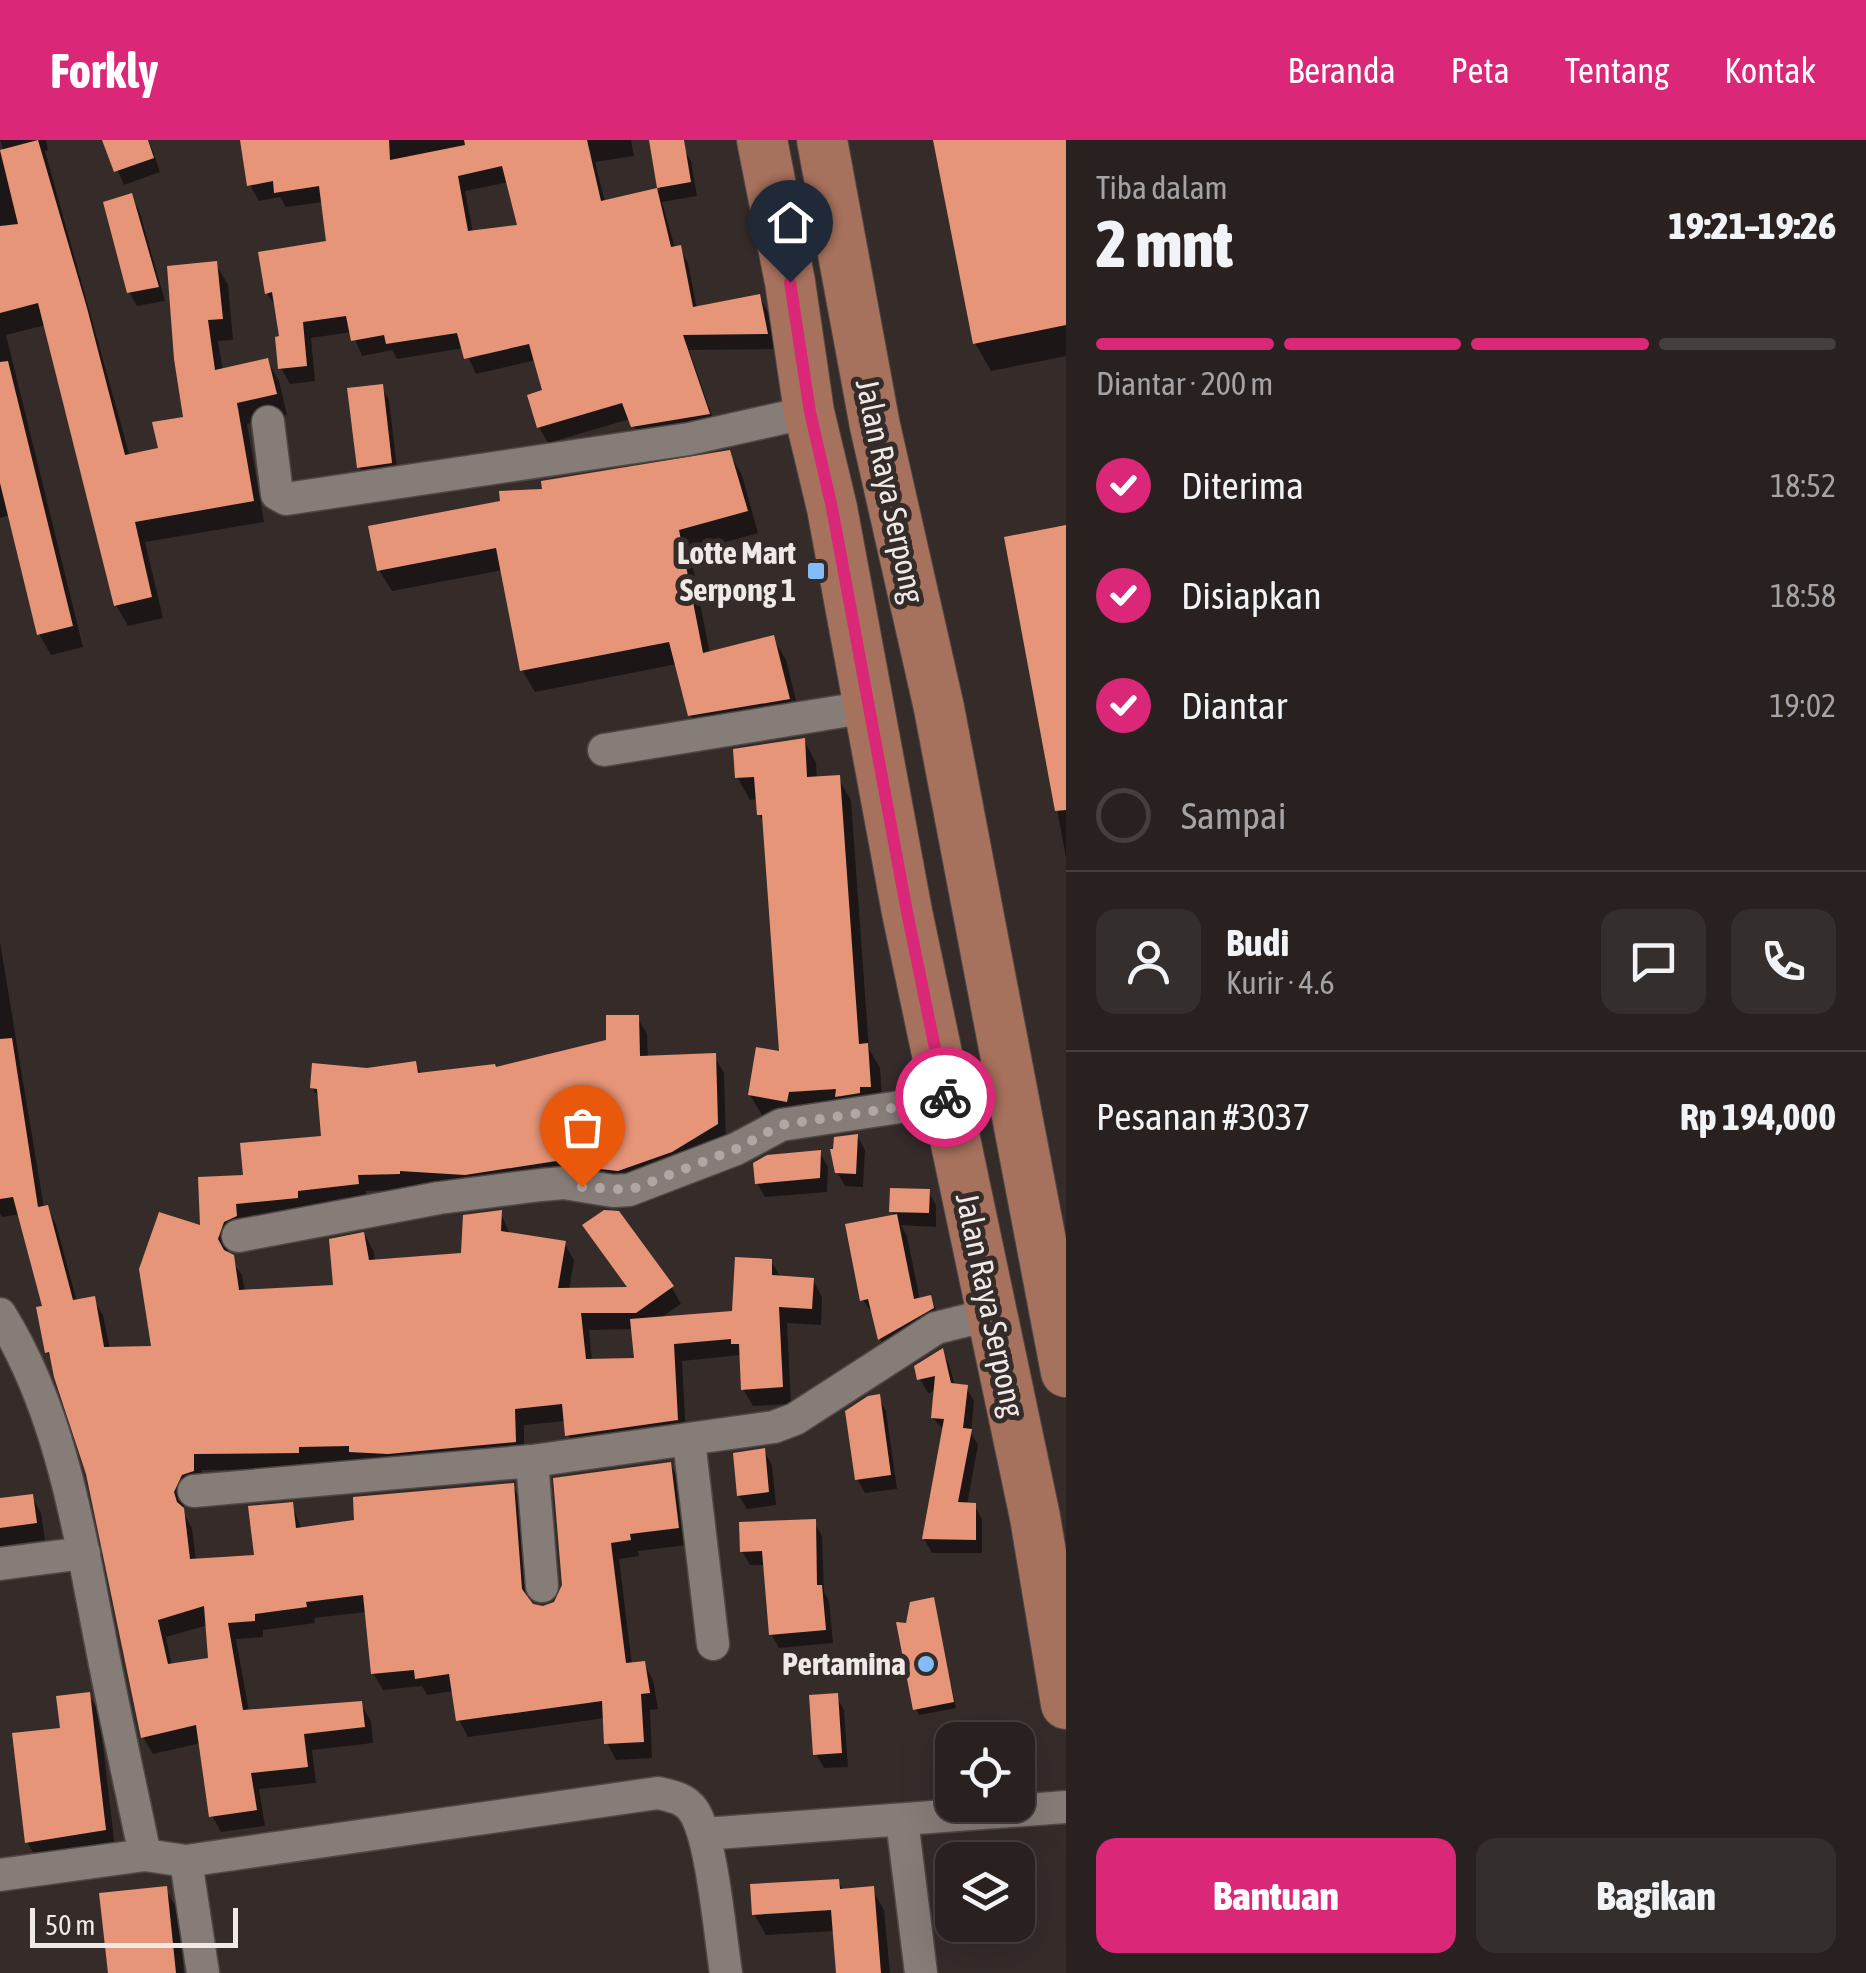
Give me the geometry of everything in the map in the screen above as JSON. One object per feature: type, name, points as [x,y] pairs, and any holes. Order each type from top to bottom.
[{"type":"main road","name":"Jalan Raya Serpong","points":[[762,140],[868,707],[1035,1517],[1066,1704]]},
{"type":"main road","name":"Jalan Raya Serpong","points":[[822,140],[875,426],[947,747],[1066,1372]]},
{"type":"street","points":[[268,422],[277,494],[286,499],[688,439],[810,412]]},
{"type":"street","points":[[604,750],[868,707]]},
{"type":"street","points":[[238,1236],[439,1198],[541,1185],[564,1183],[630,1190],[736,1149],[781,1125],[946,1100]]},
{"type":"street","points":[[0,1314],[23,1350],[57,1443],[84,1553],[144,1855]]},
{"type":"street","points":[[194,1491],[532,1462],[774,1427],[795,1419],[936,1328],[992,1314]]},
{"type":"street","points":[[690,1441],[713,1644]]},
{"type":"street","points":[[532,1462],[542,1586]]},
{"type":"street","points":[[0,1564],[84,1553]]},
{"type":"street","points":[[0,1875],[144,1855],[186,1861],[658,1792],[677,1797],[692,1807],[704,1834],[726,1973]]},
{"type":"street","points":[[704,1834],[1066,1807]]},
{"type":"street","points":[[902,1820],[920,1973]]},
{"type":"street","points":[[186,1861],[203,1973]]},
{"type":"building","points":[[38,140],[125,455],[158,448],[152,422],[183,417],[167,266],[217,261],[223,319],[208,320],[215,370],[268,358],[277,394],[237,403],[254,501],[135,522],[152,597],[114,606],[38,303],[0,313],[0,226],[18,224],[0,150]]},
{"type":"building","points":[[102,140],[148,140],[154,158],[114,172]]},
{"type":"building","points":[[240,140],[389,140],[390,160],[465,145],[464,140],[587,140],[601,201],[657,188],[671,247],[681,245],[693,307],[760,294],[768,334],[683,335],[710,414],[631,427],[622,403],[537,428],[527,395],[542,390],[529,344],[464,359],[457,333],[386,344],[384,335],[351,341],[346,316],[303,322],[307,366],[278,369],[275,337],[279,336],[272,292],[265,294],[258,252],[326,241],[319,186],[274,193],[273,181],[247,186]],"holes":[[[502,166],[517,225],[468,231],[458,176]]]},
{"type":"building","points":[[649,140],[684,140],[691,182],[657,188]]},
{"type":"building","points":[[933,140],[1066,140],[1066,325],[973,344]]},
{"type":"building","points":[[132,193],[159,287],[127,293],[103,202]]},
{"type":"building","points":[[8,361],[73,626],[37,635],[0,483],[0,362]]},
{"type":"building","points":[[383,384],[392,463],[357,468],[347,388]]},
{"type":"building","points":[[730,450],[748,511],[679,530],[703,653],[774,635],[790,699],[688,716],[669,642],[520,671],[496,548],[377,571],[368,526],[500,501],[499,491],[542,489],[541,481]]},
{"type":"building","points":[[1066,525],[1066,810],[1055,811],[1004,537]]},
{"type":"building","points":[[805,738],[807,777],[840,775],[859,1044],[868,1043],[871,1087],[835,1097],[836,1089],[789,1092],[787,1102],[748,1095],[756,1047],[779,1051],[762,815],[757,815],[754,777],[735,778],[733,749]]},
{"type":"building","points":[[606,1015],[639,1015],[640,1056],[716,1053],[718,1124],[672,1152],[618,1171],[600,1169],[595,1155],[465,1175],[400,1171],[358,1175],[359,1184],[298,1191],[298,1198],[236,1204],[237,1216],[224,1222],[218,1239],[224,1250],[234,1255],[239,1290],[333,1285],[329,1239],[364,1232],[369,1260],[461,1253],[463,1215],[502,1210],[501,1231],[566,1241],[558,1288],[627,1287],[582,1225],[604,1210],[619,1211],[674,1286],[636,1313],[581,1313],[586,1359],[634,1358],[630,1319],[732,1311],[735,1257],[772,1259],[772,1275],[814,1278],[812,1309],[779,1307],[783,1387],[741,1390],[739,1344],[731,1344],[731,1339],[674,1344],[678,1420],[565,1436],[562,1404],[515,1409],[516,1442],[388,1454],[349,1452],[349,1446],[299,1447],[299,1453],[194,1454],[194,1471],[182,1475],[174,1492],[184,1508],[190,1559],[254,1555],[248,1506],[293,1502],[296,1528],[354,1520],[353,1497],[514,1483],[522,1589],[533,1604],[543,1606],[554,1602],[562,1585],[553,1478],[671,1462],[679,1528],[630,1534],[631,1540],[611,1543],[626,1663],[645,1661],[650,1693],[641,1694],[644,1742],[604,1744],[602,1701],[456,1721],[449,1674],[415,1679],[414,1670],[371,1674],[363,1595],[306,1602],[307,1607],[255,1614],[255,1621],[228,1623],[243,1710],[362,1701],[365,1727],[304,1734],[308,1767],[251,1773],[257,1810],[209,1817],[196,1725],[141,1738],[86,1474],[49,1352],[45,1353],[36,1307],[42,1306],[13,1197],[0,1199],[0,1039],[12,1038],[38,1207],[48,1205],[73,1300],[95,1296],[104,1347],[151,1346],[139,1269],[159,1212],[200,1225],[198,1177],[243,1175],[240,1143],[321,1136],[317,1089],[310,1088],[312,1063],[367,1068],[416,1061],[418,1073],[495,1064],[496,1067],[606,1040]],"holes":[[[204,1606],[208,1658],[168,1664],[158,1620]]]},
{"type":"building","points":[[858,1134],[856,1174],[835,1173],[830,1149],[834,1137]]},
{"type":"building","points":[[821,1150],[820,1178],[755,1184],[753,1163],[767,1155]]},
{"type":"building","points":[[890,1188],[930,1189],[929,1213],[889,1212]]},
{"type":"building","points":[[897,1214],[914,1299],[931,1295],[934,1308],[878,1340],[868,1299],[860,1301],[845,1224]]},
{"type":"building","points":[[943,1348],[951,1383],[968,1385],[963,1428],[972,1429],[958,1502],[976,1503],[976,1540],[922,1539],[944,1419],[931,1418],[935,1376],[917,1380],[914,1366]]},
{"type":"building","points":[[880,1394],[891,1475],[855,1480],[845,1411],[868,1396]]},
{"type":"building","points":[[765,1448],[769,1492],[737,1496],[733,1453]]},
{"type":"building","points":[[33,1494],[37,1523],[0,1528],[0,1498]]},
{"type":"building","points":[[816,1519],[817,1585],[822,1585],[826,1630],[769,1635],[762,1551],[740,1552],[739,1522]]},
{"type":"building","name":"Pertamina","points":[[934,1597],[954,1702],[913,1710],[896,1622],[906,1623],[910,1602]]},
{"type":"building","points":[[90,1692],[106,1830],[25,1843],[12,1733],[60,1728],[56,1696]]},
{"type":"building","points":[[838,1693],[842,1753],[813,1755],[809,1695]]},
{"type":"building","points":[[839,1879],[840,1889],[874,1886],[881,1973],[836,1973],[831,1910],[752,1915],[750,1884]]},
{"type":"building","points":[[167,1886],[176,1973],[108,1973],[99,1893]]},
{"type":"way so far","points":[[582,1187],[630,1190],[736,1149],[781,1125],[946,1100],[945,1097]]},
{"type":"place","name":"Lotte Mart Serpong 1","points":[[816,571]]},
{"type":"place","name":"Pertamina","points":[[926,1664]]},
{"type":"route","points":[[790,282],[810,412],[832,508],[945,1097]]}]
